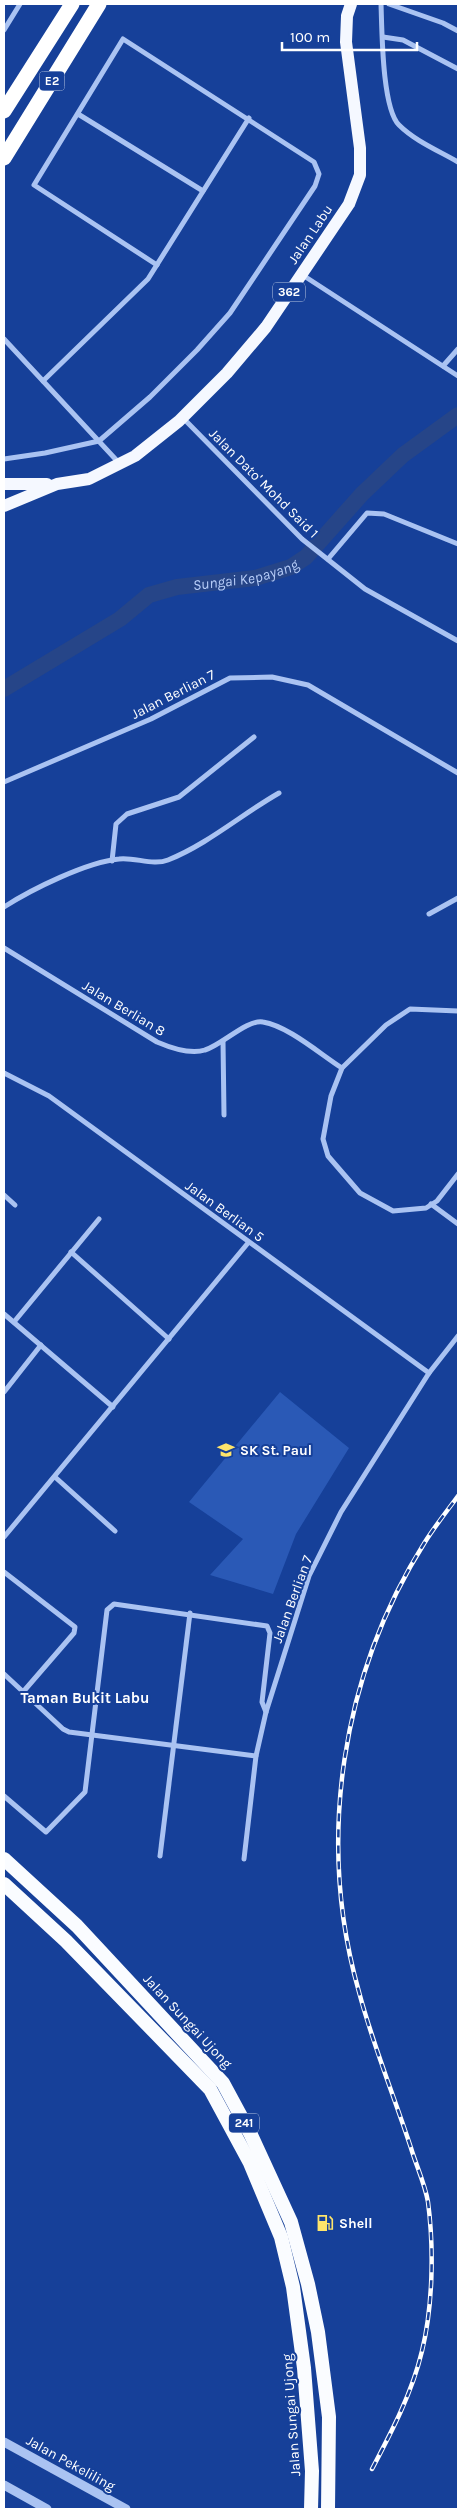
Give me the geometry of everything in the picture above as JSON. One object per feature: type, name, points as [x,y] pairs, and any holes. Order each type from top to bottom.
[{"type":"highway","name":"E2","points":[[4,111],[72,4]]},
{"type":"highway","name":"E2","points":[[4,158],[100,4]]},
{"type":"highway","name":"Jalan Sungai Ujong","points":[[4,1859],[77,1926],[223,2083],[251,2135],[291,2222],[318,2332],[329,2417],[328,2509]]},
{"type":"highway","name":"Jalan Sungai Ujong","points":[[4,1884],[66,1941],[210,2089],[250,2163],[281,2237],[293,2287],[304,2368],[312,2471],[311,2509]]},
{"type":"main road","name":"Jalan Labu","points":[[4,484],[57,484],[89,479],[135,456],[183,418],[227,373],[266,327],[348,204],[360,175],[360,148],[346,42],[347,16],[351,4]]},
{"type":"main road","name":"Jalan Labu","points":[[4,506],[57,484]]},
{"type":"street","points":[[4,30],[20,4]]},
{"type":"street","points":[[381,4],[388,98],[392,116],[399,125],[413,136],[458,162]]},
{"type":"street","points":[[389,4],[444,23],[458,31]]},
{"type":"street","points":[[383,37],[403,40],[458,69]]},
{"type":"street","points":[[4,460],[99,441],[156,390],[197,350],[230,313],[315,186],[319,174],[314,162],[250,118],[123,39],[34,185],[157,265]]},
{"type":"street","points":[[78,114],[203,191]]},
{"type":"street","points":[[43,381],[148,279],[250,118]]},
{"type":"street","points":[[301,274],[458,376]]},
{"type":"street","points":[[4,339],[120,464]]},
{"type":"street","points":[[443,366],[458,350]]},
{"type":"street","name":"Jalan Dato' Mohd Said 1","points":[[183,418],[302,539],[365,589],[458,641]]},
{"type":"street","points":[[326,557],[367,513],[373,512],[384,514],[458,544]]},
{"type":"street","name":"Jalan Berlian 7","points":[[4,782],[151,719],[230,678],[272,677],[308,685],[458,773]]},
{"type":"street","points":[[112,861],[116,824],[127,814],[179,797],[254,737]]},
{"type":"street","points":[[4,906],[24,894],[89,867],[120,859],[166,861],[191,849],[279,793]]},
{"type":"street","points":[[429,914],[458,898]]},
{"type":"street","name":"Jalan Berlian 8","points":[[4,948],[157,1042],[178,1050],[204,1051],[250,1023],[262,1022],[287,1032],[342,1068]]},
{"type":"street","points":[[458,1010],[410,1009],[386,1025],[342,1068],[331,1096],[323,1139],[328,1156],[360,1193],[394,1211],[426,1208],[437,1201],[458,1174]]},
{"type":"street","points":[[223,1041],[224,1115]]},
{"type":"street","name":"Jalan Berlian 5","points":[[4,1073],[49,1096],[429,1374]]},
{"type":"street","points":[[4,1195],[15,1205]]},
{"type":"street","points":[[431,1204],[458,1224]]},
{"type":"street","points":[[14,1322],[99,1219]]},
{"type":"street","points":[[4,1537],[248,1243]]},
{"type":"street","points":[[71,1252],[169,1339]]},
{"type":"street","points":[[4,1314],[113,1407]]},
{"type":"street","points":[[429,1374],[458,1336]]},
{"type":"street","points":[[4,1392],[41,1345]]},
{"type":"street","name":"Jalan Berlian 7","points":[[244,1858],[256,1756],[266,1712],[309,1576],[341,1512],[429,1374]]},
{"type":"street","points":[[54,1478],[115,1531]]},
{"type":"street","points":[[4,1572],[75,1627],[74,1633],[23,1692]]},
{"type":"street","points":[[4,1796],[46,1832],[85,1792],[107,1610],[114,1604],[190,1613],[267,1626],[270,1634],[262,1702],[266,1712]]},
{"type":"street","points":[[160,1856],[190,1613]]},
{"type":"street","points":[[4,1674],[63,1729],[93,1736],[256,1756]]},
{"type":"street","name":"Jalan Pekeliling","points":[[4,2442],[126,2509]]},
{"type":"street","points":[[4,2486],[47,2509]]},
{"type":"shaded area","points":[[280,1392],[349,1448],[296,1534],[273,1594],[210,1575],[243,1539],[189,1502]]},
{"type":"waterway","name":"Sungai Kepayang","points":[[4,689],[120,619],[149,595],[177,587],[255,578],[291,567],[306,557],[362,494],[403,455],[458,415]]},
{"type":"railway","points":[[372,2469],[394,2426],[418,2367],[426,2334],[432,2257],[430,2220],[425,2188],[371,2031],[359,1992],[346,1935],[339,1877],[339,1818],[344,1760],[356,1703],[373,1647],[396,1593],[425,1542],[458,1496]]},
{"type":"place","name":"SK St. Paul","points":[[226,1450]]},
{"type":"place","name":"Shell","points":[[325,2223]]},
{"type":"district","name":"Taman Bukit Labu","points":[[85,1698]]}]
